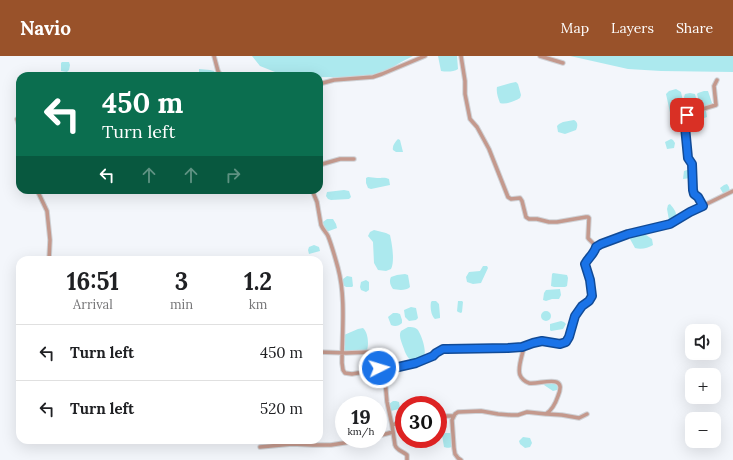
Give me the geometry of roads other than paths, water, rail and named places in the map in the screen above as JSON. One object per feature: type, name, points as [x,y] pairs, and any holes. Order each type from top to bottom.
[{"type":"street","points":[[214,56],[219,72]]},
{"type":"street","points":[[323,83],[334,80],[374,77],[425,56]]},
{"type":"street","points":[[461,56],[465,81],[465,94],[470,119],[477,127],[489,149],[508,197],[511,199],[520,198],[526,218],[529,219],[557,222],[588,217],[590,221],[588,238],[596,247]]},
{"type":"street","points":[[540,56],[562,63]]},
{"type":"street","points":[[703,206],[698,197],[694,194],[693,190],[692,164],[688,158],[684,116],[716,105],[714,86],[717,80]]},
{"type":"street","points":[[323,164],[340,159],[354,159]]},
{"type":"street","points":[[313,194],[321,226],[327,234],[342,285],[342,363],[345,373],[352,374],[416,363],[433,356],[443,349],[508,348],[524,346],[542,341],[560,344],[566,342],[575,316],[592,296],[590,280],[585,264],[596,247],[628,234],[670,224],[690,212],[733,192]]},
{"type":"street","points":[[39,194],[47,211],[50,240],[49,256]]},
{"type":"street","points":[[524,346],[519,370],[524,380],[529,383],[552,381],[558,382],[561,386],[554,405],[546,414]]},
{"type":"street","points":[[323,352],[374,353],[378,367],[382,369],[396,448],[407,455],[407,460]]},
{"type":"street","points":[[447,416],[453,416],[458,412],[481,411],[511,415],[518,415],[527,412],[579,418],[586,414]]},
{"type":"street","points":[[453,416],[452,420],[455,454],[461,460]]},
{"type":"street","points":[[387,434],[393,432]]},
{"type":"street","points":[[260,447],[292,444],[313,445],[335,444]]},
{"type":"water","points":[[252,56],[413,56],[378,74],[346,78],[323,77],[323,72],[275,72],[260,66]]},
{"type":"water","points":[[438,56],[457,56],[458,69],[450,72],[441,71]]},
{"type":"water","points":[[570,56],[733,56],[733,72],[628,69]]},
{"type":"water","points":[[62,62],[69,62],[69,70],[67,72],[61,71]]},
{"type":"water","points":[[199,69],[215,72],[199,72]]},
{"type":"water","points":[[516,82],[521,95],[520,98],[508,103],[500,103],[497,87]]},
{"type":"water","points":[[676,89],[681,92],[685,110],[682,115],[674,118],[671,117],[666,94],[669,91]]},
{"type":"water","points":[[708,91],[712,103],[711,105],[702,108],[697,94]]},
{"type":"water","points":[[685,94],[695,94],[698,106],[697,109],[689,112],[686,110],[684,97]]},
{"type":"water","points":[[700,111],[706,111],[707,117],[690,123],[685,121],[685,117]]},
{"type":"water","points":[[574,120],[577,124],[576,130],[565,134],[558,132],[557,126],[559,124]]},
{"type":"water","points":[[398,139],[400,140],[403,152],[396,152],[393,150],[394,144]]},
{"type":"water","points":[[671,139],[675,143],[674,148],[667,149],[665,142]]},
{"type":"water","points":[[691,170],[691,178],[683,179],[684,171]]},
{"type":"water","points":[[366,178],[388,178],[390,185],[371,189],[368,188]]},
{"type":"water","points":[[727,184],[730,192],[724,195],[720,188]]},
{"type":"water","points":[[344,190],[349,191],[351,197],[349,199],[331,200],[326,196],[327,192]]},
{"type":"water","points":[[670,204],[676,215],[675,219],[671,221],[669,220],[667,209],[668,205]]},
{"type":"water","points":[[327,219],[333,219],[337,228],[329,231],[324,229],[323,222]]},
{"type":"water","points":[[374,230],[390,235],[393,262],[391,269],[386,271],[378,270],[374,263],[373,242],[368,236],[370,232]]},
{"type":"water","points":[[638,233],[646,235],[652,239],[653,245],[640,249],[635,248],[630,239],[630,235]]},
{"type":"water","points":[[314,245],[319,247],[320,251],[309,254],[309,247]]},
{"type":"water","points":[[483,266],[487,266],[488,268],[481,283],[473,284],[467,282],[466,277],[469,272],[480,271]]},
{"type":"water","points":[[553,273],[567,275],[567,286],[551,286]]},
{"type":"water","points":[[405,274],[408,275],[410,287],[404,290],[393,289],[390,283],[391,277]]},
{"type":"water","points":[[347,276],[352,277],[352,287],[346,287],[343,285],[343,279]]},
{"type":"water","points":[[366,280],[369,282],[369,290],[366,292],[361,290],[360,287],[361,282]]},
{"type":"water","points":[[560,289],[561,295],[559,299],[543,300],[546,290]]},
{"type":"water","points":[[432,301],[436,301],[439,304],[440,318],[435,319],[433,316],[431,311]]},
{"type":"water","points":[[458,301],[463,302],[461,313],[457,311]]},
{"type":"water","points":[[411,307],[416,308],[418,318],[416,320],[409,321],[405,317],[404,310]]},
{"type":"water","points":[[544,311],[548,311],[550,312],[550,320],[544,321],[541,318],[541,314]]},
{"type":"water","points":[[393,313],[400,314],[402,323],[400,325],[391,325],[388,317]]},
{"type":"water","points":[[561,321],[566,324],[563,329],[550,330],[550,324]]},
{"type":"water","points":[[408,327],[414,327],[417,329],[424,346],[424,356],[416,361],[411,360],[408,357],[401,340],[401,331]]},
{"type":"water","points":[[363,328],[368,338],[367,350],[345,352],[344,335]]},
{"type":"water","points":[[545,383],[555,384],[558,387],[557,390],[553,391],[544,385]]},
{"type":"water","points":[[395,401],[395,410],[391,411],[389,404]]},
{"type":"water","points":[[447,433],[452,433],[452,447],[448,448]]},
{"type":"water","points":[[523,437],[530,438],[532,443],[530,447],[525,448],[520,444],[519,441]]}]
